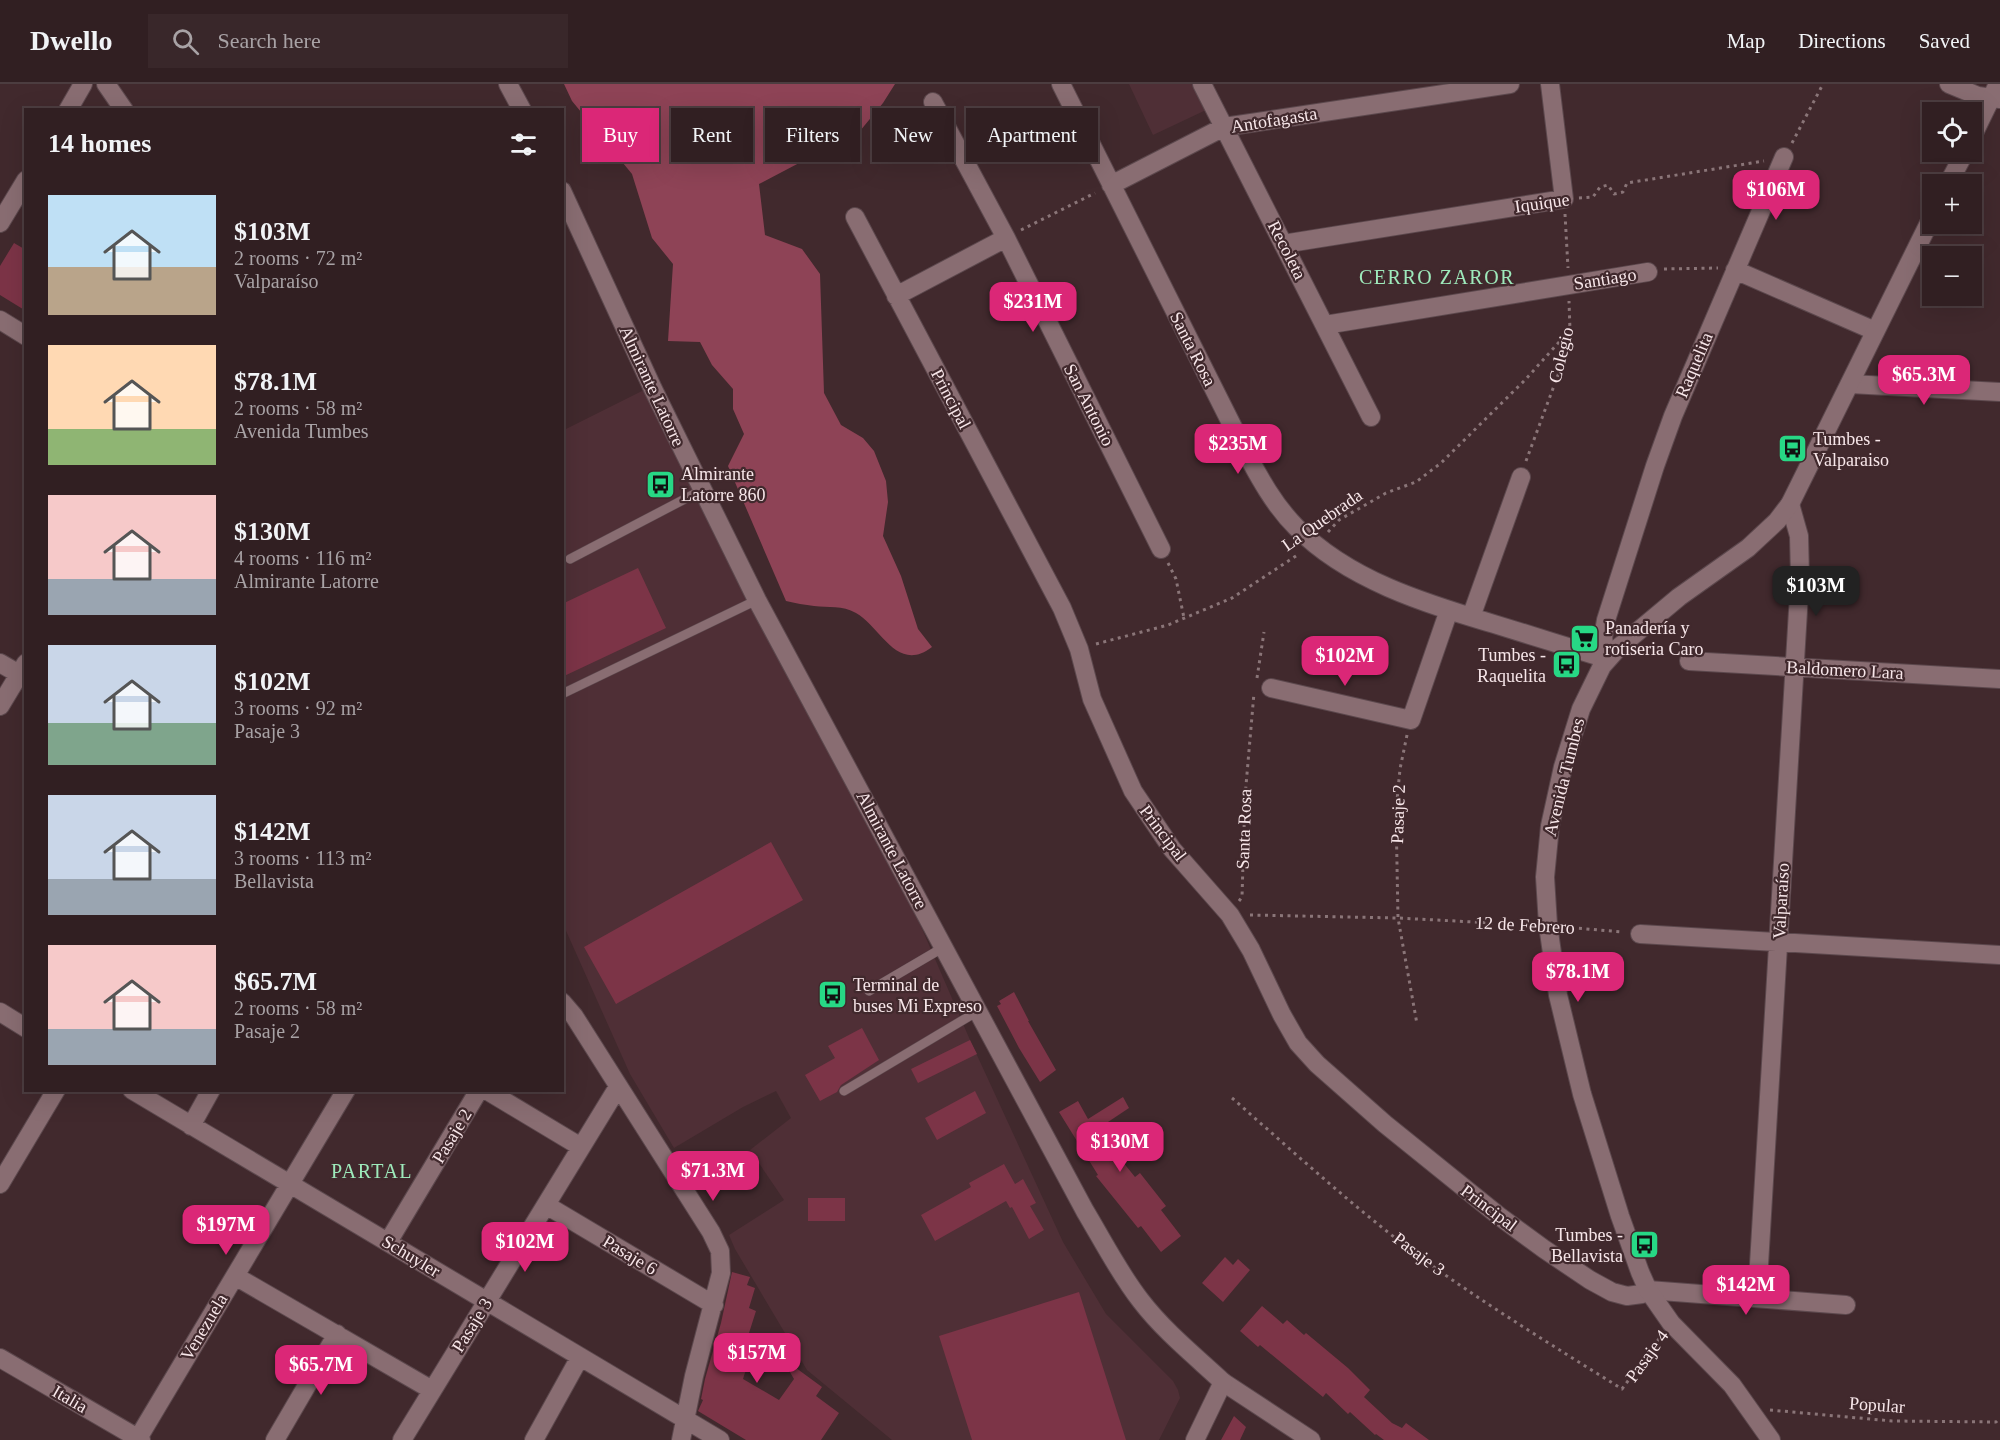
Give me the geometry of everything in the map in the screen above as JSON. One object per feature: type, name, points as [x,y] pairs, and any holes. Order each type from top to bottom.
[{"type":"street","points":[[69,108],[83,84]]},
{"type":"street","points":[[106,84],[123,108]]},
{"type":"street","points":[[508,84],[521,108]]},
{"type":"street","name":"Santa Rosa","points":[[1061,84],[1260,478],[1294,525],[1315,544],[1360,574],[1392,589],[1449,610],[1607,659]]},
{"type":"street","name":"Recoleta","points":[[1202,84],[1371,417]]},
{"type":"street","name":"Antofagasta","points":[[1111,184],[1224,128],[1510,84]]},
{"type":"street","points":[[1550,84],[1564,199]]},
{"type":"street","points":[[1949,84],[1978,96],[1996,94]]},
{"type":"street","points":[[1982,119],[1996,94]]},
{"type":"street","name":"San Antonio","points":[[933,102],[1006,238],[1161,549]]},
{"type":"street","name":"Raquelita","points":[[1607,659],[1603,638],[1606,620],[1655,466],[1673,416],[1785,157]]},
{"type":"street","points":[[0,223],[24,183]]},
{"type":"street","name":"Iquique","points":[[1283,244],[1564,199]]},
{"type":"street","name":"Almirante Latorre","points":[[565,203],[757,600],[1085,1211],[1121,1272],[1157,1319],[1222,1382],[1311,1440]]},
{"type":"street","name":"Principal","points":[[855,217],[1062,608],[1079,649],[1092,699],[1133,791],[1172,849],[1230,915],[1251,950],[1298,1043],[1317,1064],[1490,1209],[1590,1280],[1620,1295],[1635,1295],[1648,1290],[1846,1305]]},
{"type":"street","name":"Avenida Tumbes","points":[[1771,1440],[1732,1385],[1671,1323],[1648,1290],[1620,1216],[1582,1094],[1558,995],[1548,926],[1546,856],[1556,797],[1581,709],[1597,674],[1607,659],[1679,597],[1748,548],[1777,521],[1790,504],[1924,234]]},
{"type":"street","points":[[897,296],[1006,238]]},
{"type":"street","points":[[1736,270],[1875,331]]},
{"type":"street","name":"Santiago","points":[[1325,325],[1648,272]]},
{"type":"street","points":[[0,320],[24,335]]},
{"type":"street","points":[[1850,384],[2000,392]]},
{"type":"street","points":[[1471,617],[1521,477]]},
{"type":"street","name":"Valparaíso","points":[[1757,1298],[1800,556],[1796,520],[1790,504]]},
{"type":"street","points":[[1271,688],[1411,720],[1449,610]]},
{"type":"street","name":"Baldomero Lara","points":[[1689,661],[2000,679]]},
{"type":"street","points":[[0,663],[23,672],[0,706]]},
{"type":"street","points":[[1640,934],[2000,955]]},
{"type":"street","points":[[564,1004],[574,1016],[711,1232],[720,1251],[722,1273],[684,1419],[681,1440]]},
{"type":"street","points":[[0,1012],[24,1027]]},
{"type":"street","name":"Pasaje 3","points":[[402,1440],[618,1087]]},
{"type":"street","points":[[0,1184],[55,1092]]},
{"type":"street","name":"Schuyler","points":[[135,1092],[720,1440]]},
{"type":"street","points":[[191,1125],[210,1092]]},
{"type":"street","name":"Venezuela","points":[[139,1439],[345,1092]]},
{"type":"street","name":"Pasaje 2","points":[[388,1242],[478,1092]]},
{"type":"street","points":[[489,1092],[581,1147]]},
{"type":"street","name":"Pasaje 6","points":[[546,1205],[714,1305]]},
{"type":"street","points":[[235,1276],[432,1390]]},
{"type":"street","points":[[275,1440],[337,1334]]},
{"type":"street","points":[[534,1440],[580,1357]]},
{"type":"street","name":"Italia","points":[[0,1358],[139,1439]]},
{"type":"street","points":[[1195,1440],[1222,1382]]},
{"type":"lane","points":[[570,559],[702,490]]},
{"type":"lane","points":[[564,693],[757,600]]},
{"type":"lane","points":[[869,991],[944,947]]},
{"type":"lane","points":[[844,1091],[978,1011]]},
{"type":"path","points":[[1785,157],[1823,84]]},
{"type":"path","name":"Iquique","points":[[1564,199],[1593,197],[1600,187],[1608,186],[1614,194],[1623,192],[1627,183],[1785,157]]},
{"type":"path","points":[[1006,238],[1111,184]]},
{"type":"path","name":"Colegio","points":[[1521,477],[1558,375],[1570,330],[1564,199]]},
{"type":"path","name":"Santiago","points":[[1648,272],[1686,268],[1736,270]]},
{"type":"path","name":"La Quebrada","points":[[1079,649],[1168,625],[1232,598],[1315,544],[1339,520],[1386,493],[1416,482],[1441,463],[1525,380],[1570,330]]},
{"type":"path","points":[[1161,549],[1176,579],[1184,618]]},
{"type":"path","name":"Santa Rosa","points":[[1230,915],[1242,897],[1249,736],[1263,632]]},
{"type":"path","name":"Pasaje 2","points":[[1411,720],[1400,769],[1396,811],[1398,918],[1418,1024]]},
{"type":"path","name":"12 de Febrero","points":[[1230,915],[1398,918],[1548,926],[1640,934]]},
{"type":"path","name":"Pasaje 3","points":[[1232,1098],[1352,1203],[1430,1264],[1527,1330],[1622,1389]]},
{"type":"path","name":"Pasaje 4","points":[[1622,1389],[1671,1323]]},
{"type":"path","name":"Popular","points":[[1750,1409],[1892,1421],[1996,1422],[2000,1418]]},
{"type":"shaded area","points":[[564,84],[895,84],[879,108],[872,108],[872,116],[860,131],[860,108],[765,108],[765,162],[801,162],[759,184],[765,235],[802,249],[820,274],[824,393],[841,425],[863,438],[874,451],[886,481],[888,502],[883,536],[901,576],[918,629],[932,647],[920,654],[909,655],[899,652],[851,610],[786,601],[728,466],[744,434],[733,409],[733,389],[712,365],[700,342],[668,341],[673,264],[652,238],[632,174],[622,162],[659,162],[659,108],[582,108],[582,113],[572,101]]},
{"type":"shaded area","points":[[1129,84],[1193,84],[1206,110],[1153,135]]},
{"type":"shaded area","points":[[650,387],[910,901],[970,1040],[1063,1242],[1106,1314],[1173,1381],[1178,1390],[1180,1398],[1159,1440],[892,1440],[807,1370],[735,1249],[729,1235],[784,1200],[750,1150],[791,1118],[776,1091],[743,1107],[674,1148],[630,1074],[564,926],[564,430]]},
{"type":"building","points":[[14,243],[24,249],[24,310],[0,295],[0,266]]},
{"type":"building","points":[[638,568],[666,628],[564,676],[564,603]]},
{"type":"building","points":[[771,842],[803,900],[616,1004],[584,947]]},
{"type":"building","points":[[1014,992],[1056,1070],[1040,1082],[997,1006],[1001,1004],[999,1001]]},
{"type":"building","points":[[862,1028],[879,1060],[841,1085],[837,1092],[820,1101],[805,1075],[835,1058],[828,1046]]},
{"type":"building","points":[[970,1040],[977,1054],[918,1083],[911,1069]]},
{"type":"building","points":[[975,1091],[986,1113],[937,1140],[925,1118]]},
{"type":"building","points":[[1123,1097],[1129,1108],[1099,1128],[1135,1177],[1140,1173],[1166,1206],[1161,1210],[1181,1236],[1161,1252],[1141,1226],[1138,1228],[1096,1176],[1098,1175],[1059,1112],[1078,1101],[1088,1119]]},
{"type":"building","points":[[1004,1164],[1015,1184],[1023,1179],[1036,1203],[1030,1206],[1044,1230],[1029,1239],[1012,1207],[1010,1208],[1006,1201],[935,1241],[921,1215],[971,1187],[969,1183]]},
{"type":"building","points":[[808,1198],[845,1198],[845,1221],[808,1221]]},
{"type":"building","points":[[1225,1257],[1233,1265],[1238,1259],[1250,1270],[1223,1302],[1202,1283]]},
{"type":"building","points":[[732,1272],[750,1277],[747,1285],[755,1288],[749,1308],[756,1311],[740,1368],[748,1363],[743,1379],[779,1400],[794,1379],[781,1357],[822,1387],[816,1396],[839,1413],[821,1440],[746,1440],[698,1411],[703,1400],[701,1399],[705,1379],[721,1323]]},
{"type":"building","points":[[1079,1292],[1126,1440],[972,1440],[939,1336]]},
{"type":"building","points":[[1262,1306],[1283,1324],[1287,1320],[1304,1335],[1306,1333],[1348,1368],[1370,1390],[1364,1397],[1392,1423],[1402,1428],[1406,1423],[1429,1440],[1384,1440],[1375,1435],[1350,1412],[1348,1414],[1326,1393],[1323,1397],[1260,1345],[1258,1347],[1240,1331]]},
{"type":"building","points":[[1234,1416],[1246,1427],[1240,1440],[1221,1440]]},
{"type":"place","name":"Tumbes - Valparaiso","points":[[1792,449]]},
{"type":"place","name":"Almirante Latorre 860","points":[[660,484]]},
{"type":"place","name":"Panadería y rotiseria Caro","points":[[1584,638]]},
{"type":"place","name":"Tumbes - Raquelita","points":[[1567,665]]},
{"type":"place","name":"Terminal de buses Mi Expreso","points":[[832,995]]},
{"type":"place","name":"Tumbes - Bellavista","points":[[1644,1245]]},
{"type":"district","name":"CERRO ZAROR","points":[[1437,277]]},
{"type":"district","name":"PARTAL","points":[[372,1171]]}]
